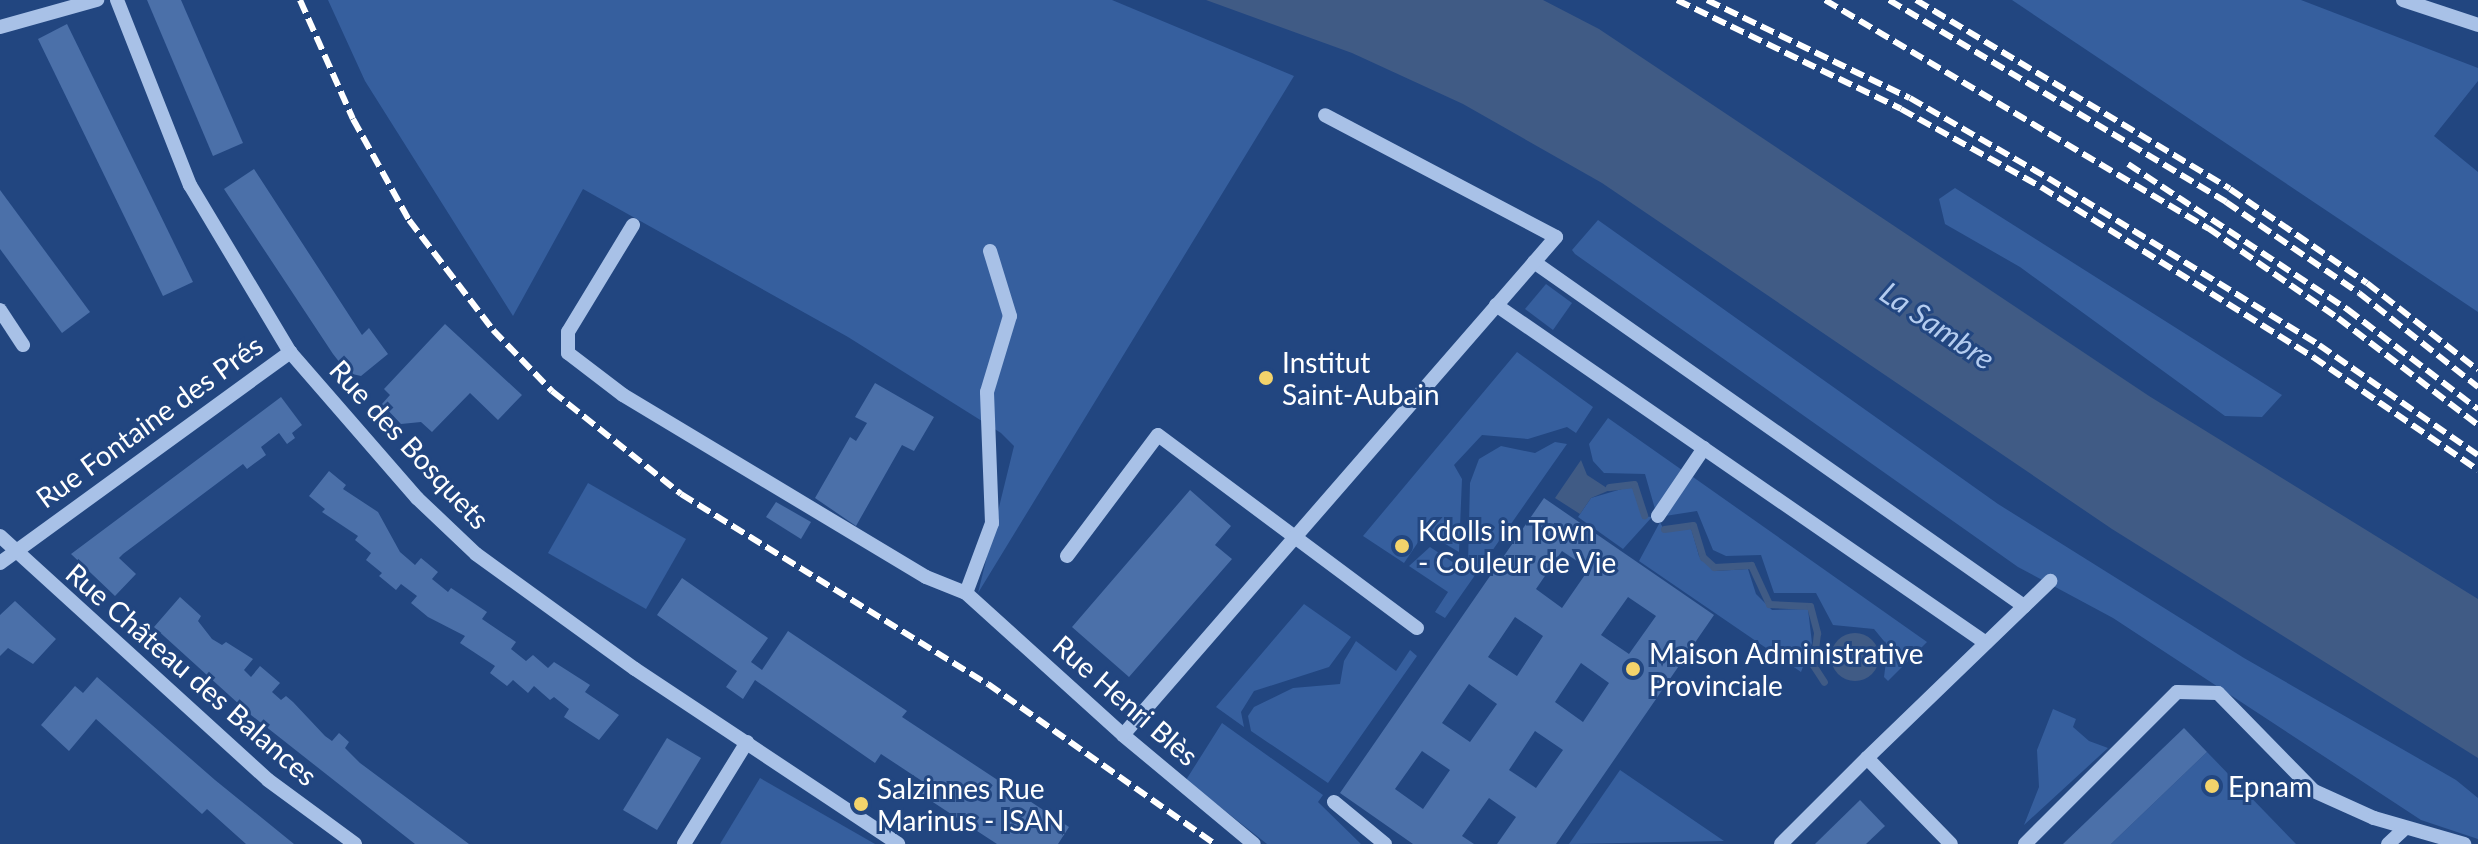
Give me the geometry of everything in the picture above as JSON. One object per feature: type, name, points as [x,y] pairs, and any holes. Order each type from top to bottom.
[{"type":"street","points":[[0,27],[97,0]]},
{"type":"street","name":"Rue des Bosquets","points":[[117,0],[190,185],[290,352],[417,498],[476,554],[898,844]]},
{"type":"street","points":[[2403,0],[2478,25]]},
{"type":"street","points":[[1123,735],[1556,237],[1325,115]]},
{"type":"street","points":[[633,225],[568,332],[568,353],[623,395],[926,577],[966,593],[992,523],[987,392],[1010,316],[990,251]]},
{"type":"street","points":[[1534,262],[2024,606]]},
{"type":"street","points":[[1496,305],[1986,643]]},
{"type":"street","points":[[0,310],[23,345]]},
{"type":"street","name":"Rue Fontaine des Prés","points":[[0,563],[290,352]]},
{"type":"street","points":[[1067,556],[1158,435],[1417,628]]},
{"type":"street","points":[[1658,516],[1704,448]]},
{"type":"street","name":"Rue Château des Balances","points":[[0,536],[268,780],[355,844]]},
{"type":"street","points":[[1781,844],[2050,581]]},
{"type":"street","name":"Rue Henri Blès","points":[[966,593],[1123,735],[1254,844]]},
{"type":"street","points":[[2025,844],[2177,692],[2218,693],[2314,791],[2405,828],[2464,844]]},
{"type":"street","points":[[684,844],[747,742]]},
{"type":"street","points":[[1867,758],[1951,844]]},
{"type":"street","points":[[1334,802],[1385,844]]},
{"type":"street","points":[[2388,844],[2405,828]]},
{"type":"shaded area","points":[[328,0],[1112,0],[1294,76],[978,593],[1014,446],[1001,433],[848,337],[583,189],[513,316],[365,81]]},
{"type":"shaded area","points":[[2012,0],[2301,0],[2478,68],[2478,81],[2434,136],[2478,172],[2478,312]]},
{"type":"shaded area","points":[[1955,188],[2282,395],[2262,417],[2225,416],[2020,267],[1945,224],[1939,199]]},
{"type":"shaded area","points":[[1598,220],[1998,504],[2244,658],[2456,780],[2478,798],[2478,839],[2421,820],[2113,618],[2018,567],[1575,254],[1572,250]]},
{"type":"shaded area","points":[[1546,284],[1572,303],[1553,330],[1525,309]]},
{"type":"shaded area","points":[[1517,352],[1593,407],[1576,433],[1567,427],[1528,439],[1482,435],[1454,465],[1462,479],[1459,552],[1425,532],[1404,563],[1363,536]]},
{"type":"shaded area","points":[[1608,418],[1682,470],[1655,509],[1645,474],[1604,473],[1593,461],[1589,444]]},
{"type":"shaded area","points":[[1555,442],[1567,444],[1445,618],[1435,612],[1448,592],[1409,566],[1430,547],[1460,567],[1468,564],[1470,483],[1479,459],[1501,446],[1535,453]]},
{"type":"shaded area","points":[[1693,477],[1927,642],[1888,681],[1884,677],[1888,646],[1874,629],[1833,625],[1816,593],[1774,593],[1761,555],[1726,556],[1713,550],[1697,511],[1665,516]]},
{"type":"shaded area","points":[[588,483],[686,539],[646,609],[548,553]]},
{"type":"shaded area","points":[[1632,486],[1642,516],[1652,517],[1623,549],[1578,517],[1591,498]]},
{"type":"shaded area","points":[[1660,522],[1665,532],[1691,528],[1699,556],[1715,571],[1748,569],[1756,594],[1772,610],[1808,609],[1812,643],[1801,672],[1639,561]]},
{"type":"shaded area","points":[[1304,604],[1351,637],[1329,667],[1254,691],[1241,712],[1244,727],[1216,707]]},
{"type":"shaded area","points":[[1356,641],[1396,671],[1410,650],[1417,656],[1328,783],[1251,731],[1248,716],[1254,707],[1293,688],[1340,684],[1344,661]]},
{"type":"shaded area","points":[[2053,709],[2076,719],[2073,727],[2089,741],[2108,748],[2024,825],[2039,787],[2037,750]]},
{"type":"shaded area","points":[[1222,723],[1323,795],[1318,802],[1361,844],[1267,844],[1186,780]]},
{"type":"shaded area","points":[[2207,752],[2296,844],[2111,844]]},
{"type":"shaded area","points":[[1620,770],[1724,841],[1569,844]]},
{"type":"shaded area","points":[[760,778],[875,844],[720,844]]},
{"type":"water","name":"La Sambre","points":[[1206,0],[1543,0],[1599,29],[2149,396],[2478,599],[2478,758],[2112,529],[1602,183],[1463,104],[1352,53]]},
{"type":"water","points":[[1581,460],[1587,475],[1610,490],[1591,498],[1580,514],[1555,498]]},
{"type":"water","points":[[1855,633],[1872,640],[1879,657],[1872,674],[1855,681],[1838,674],[1831,657],[1838,640]]},
{"type":"building","points":[[147,0],[181,0],[243,143],[213,156]]},
{"type":"building","points":[[67,24],[193,282],[163,296],[38,39]]},
{"type":"building","points":[[254,169],[362,335],[369,328],[388,354],[361,376],[348,373],[333,354],[224,189]]},
{"type":"building","points":[[0,190],[90,312],[62,333],[0,249]]},
{"type":"building","points":[[445,324],[522,395],[498,420],[470,393],[432,432],[421,422],[401,424],[382,404],[390,395],[384,389]]},
{"type":"building","points":[[875,383],[934,417],[914,451],[902,445],[856,526],[815,498],[850,437],[856,441],[867,423],[855,417]]},
{"type":"building","points":[[281,397],[302,425],[292,433],[295,438],[287,444],[279,433],[261,447],[266,455],[247,469],[243,464],[123,554],[119,558],[136,574],[115,596],[71,554]]},
{"type":"building","points":[[329,471],[346,485],[343,489],[378,512],[400,552],[415,565],[421,558],[438,572],[432,579],[448,592],[451,588],[487,612],[482,619],[516,642],[511,649],[526,661],[533,655],[548,668],[554,662],[590,685],[585,692],[619,715],[599,740],[564,717],[569,709],[554,697],[550,700],[534,686],[528,693],[513,680],[507,686],[490,673],[495,666],[460,643],[465,636],[428,617],[411,603],[417,596],[401,584],[396,590],[379,576],[382,573],[366,560],[371,553],[355,540],[358,536],[322,512],[325,509],[309,496]]},
{"type":"building","points":[[1190,490],[1231,526],[1215,545],[1232,559],[1129,677],[1072,627]]},
{"type":"building","name":"Maison Administrative Provinciale","points":[[1544,498],[1714,615],[1556,844],[1497,844],[1516,817],[1489,798],[1462,836],[1474,844],[1413,844],[1340,793]],"holes":[[[1562,551],[1589,569],[1562,608],[1536,589]],[[1628,597],[1656,616],[1629,654],[1601,635]],[[1515,617],[1543,636],[1517,676],[1488,657]],[[1581,663],[1609,683],[1583,722],[1555,702]],[[1469,684],[1497,704],[1470,742],[1442,723]],[[1535,731],[1563,750],[1536,788],[1509,770]],[[1422,751],[1450,770],[1423,809],[1395,789]]]},
{"type":"building","points":[[776,502],[811,522],[801,539],[766,517]]},
{"type":"building","points":[[682,578],[768,638],[751,662],[762,670],[788,631],[907,711],[902,717],[1069,827],[1058,844],[997,844],[919,793],[925,783],[881,754],[875,763],[755,680],[743,699],[726,687],[737,671],[657,615]]},
{"type":"building","points":[[180,597],[201,616],[198,621],[212,639],[222,645],[226,642],[253,659],[244,670],[251,677],[260,666],[280,683],[272,692],[281,700],[286,696],[332,741],[339,733],[349,742],[345,748],[360,763],[469,844],[415,844],[251,715],[154,627]]},
{"type":"building","points":[[15,601],[56,639],[33,664],[8,648],[0,656],[0,615]]},
{"type":"building","points":[[97,677],[294,844],[246,844],[207,809],[202,814],[96,719],[69,751],[41,725],[75,686],[83,693]]},
{"type":"building","points":[[2184,728],[2207,752],[2111,844],[2063,844]]},
{"type":"building","points":[[667,738],[701,758],[657,830],[623,810]]},
{"type":"building","points":[[1860,800],[1885,826],[1866,844],[1815,844]]},
{"type":"waterway","points":[[1609,487],[1634,484],[1644,515]]},
{"type":"waterway","points":[[1664,529],[1693,525],[1703,557],[1714,567],[1751,565],[1769,604],[1810,606],[1817,633],[1813,665],[1824,682]]},
{"type":"railway","points":[[300,0],[353,119],[409,220],[493,330],[552,391],[681,494],[988,684],[1215,844]]},
{"type":"railway","points":[[1677,0],[1901,109],[2041,187],[2313,357],[2478,470]]},
{"type":"railway","points":[[1707,0],[1910,98],[2048,178],[2319,345],[2478,455]]},
{"type":"railway","points":[[1825,0],[2208,228],[2338,318],[2478,425]]},
{"type":"railway","points":[[1889,0],[2226,202],[2359,293],[2478,387]]},
{"type":"railway","points":[[1916,0],[2230,189],[2367,283],[2478,370]]},
{"type":"railway","points":[[2128,164],[2347,309],[2478,409]]},
{"type":"place","name":"Institut Saint-Aubain","points":[[1266,378]]},
{"type":"place","name":"Kdolls in Town - Couleur de Vie","points":[[1402,546]]},
{"type":"place","name":"Maison Administrative Provinciale","points":[[1633,669]]},
{"type":"place","name":"Epnam","points":[[2212,786]]},
{"type":"place","name":"Salzinnes Rue Marinus - ISAN","points":[[861,804]]}]
